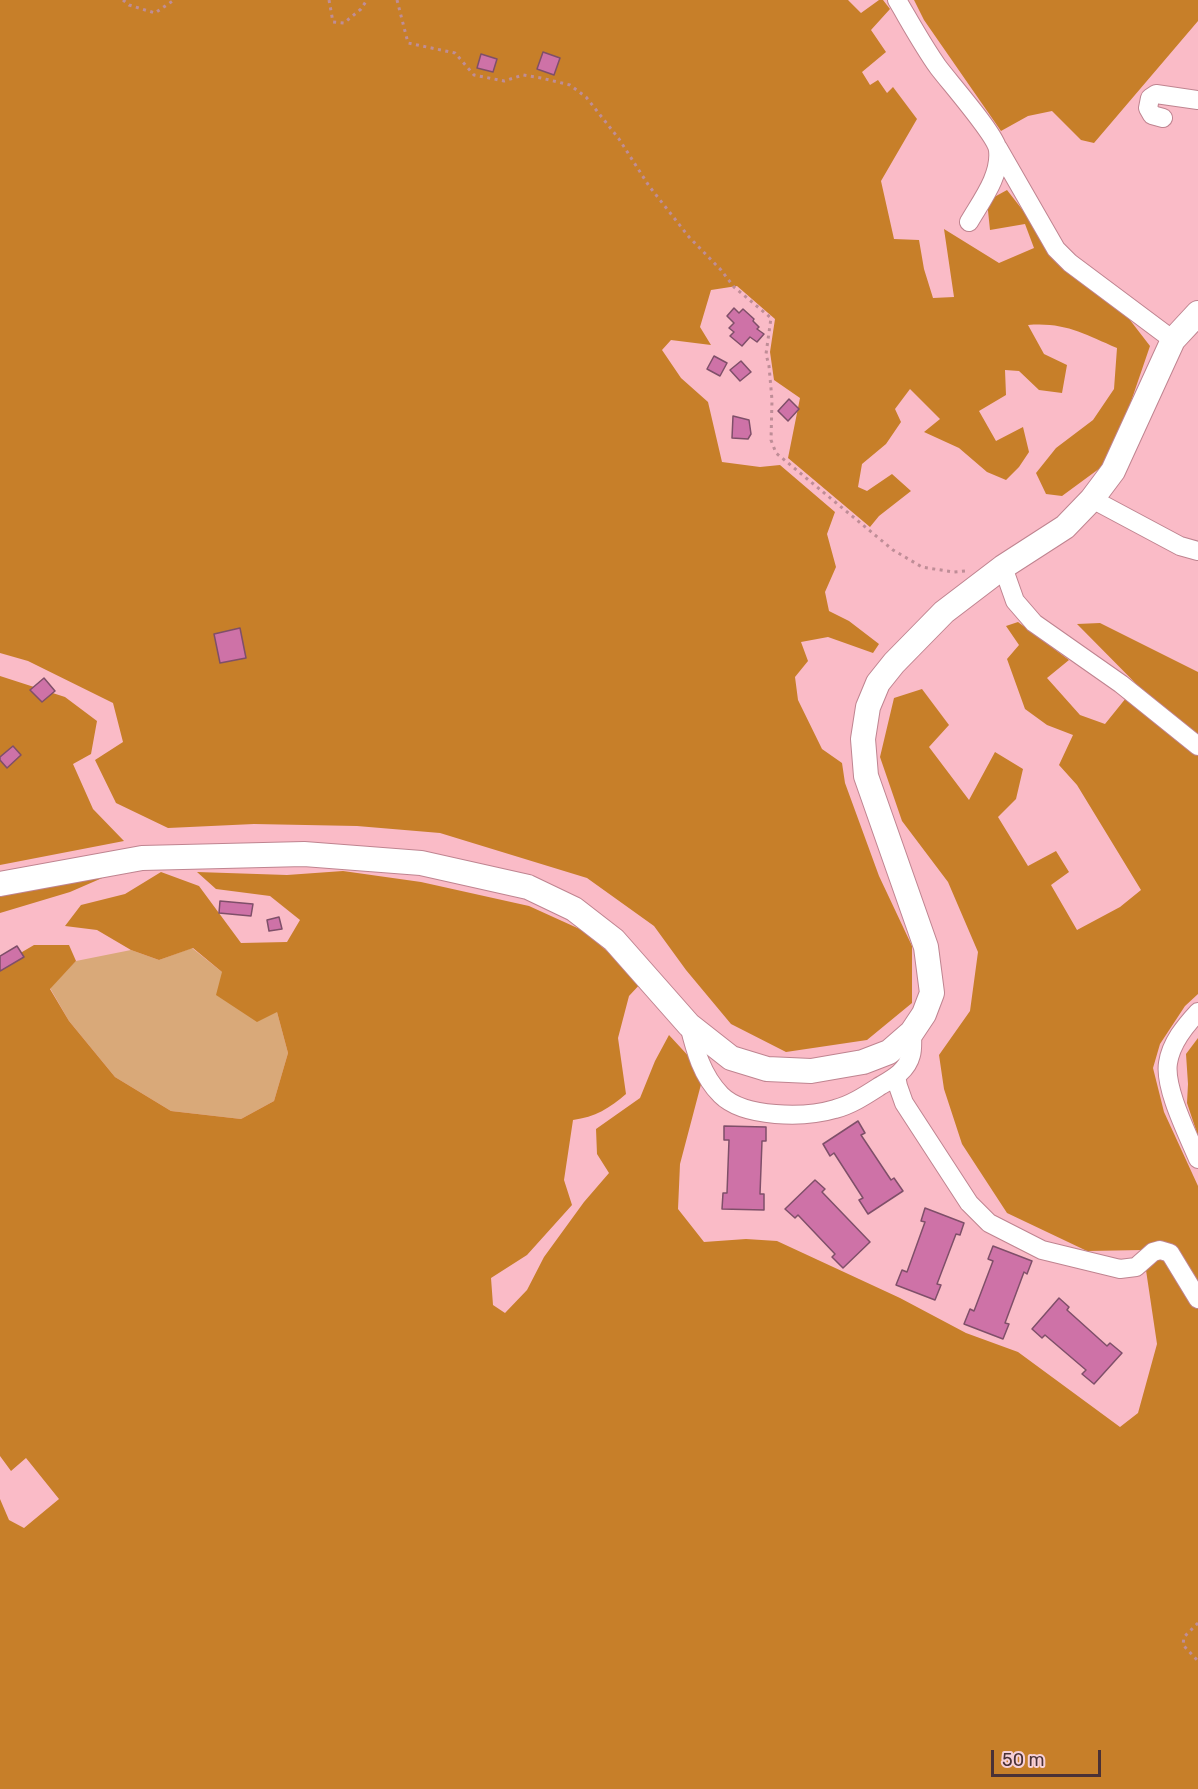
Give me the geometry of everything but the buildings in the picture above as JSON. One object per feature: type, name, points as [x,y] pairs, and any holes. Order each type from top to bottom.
[{"type":"main road","points":[[0,884],[142,858],[304,854],[421,864],[528,887],[574,909],[614,940],[689,1025],[731,1058],[767,1069],[811,1071],[863,1062],[889,1052],[912,1032],[924,1014],[932,993],[926,947],[866,776],[863,739],[868,707],[878,683],[894,663],[944,612],[1003,567],[1065,527],[1092,499],[1113,471],[1173,340],[1198,313]]},
{"type":"street","points":[[897,0],[937,66],[986,129],[1056,249],[1070,264],[1173,340]]},
{"type":"street","points":[[1163,118],[1152,115],[1148,108],[1150,98],[1156,94],[1198,100]]},
{"type":"street","points":[[969,222],[996,170],[998,148]]},
{"type":"street","points":[[1092,499],[1180,546],[1198,551]]},
{"type":"street","points":[[1003,567],[1015,601],[1034,623],[1121,684],[1198,746]]},
{"type":"street","points":[[1198,1012],[1174,1044],[1168,1064],[1168,1085],[1198,1159]]},
{"type":"street","points":[[689,1025],[695,1052],[708,1080],[722,1096],[739,1106],[767,1113],[805,1114],[836,1109],[864,1096],[896,1076],[904,1068],[912,1055],[912,1032]]},
{"type":"street","points":[[896,1076],[904,1104],[969,1203],[989,1223],[1042,1250],[1120,1269],[1136,1267],[1153,1252],[1160,1250],[1170,1253],[1198,1299]]},
{"type":"path","points":[[123,0],[129,5],[155,13],[174,0]]},
{"type":"path","points":[[329,0],[333,22],[344,23],[361,9],[367,0]]},
{"type":"path","points":[[397,0],[408,43],[455,53],[474,75],[504,81],[523,75],[570,85],[586,97],[619,139],[649,186],[689,237],[734,287],[771,318],[766,354],[772,400],[771,440],[780,458],[893,550],[922,567],[953,572],[971,571]]},
{"type":"path","points":[[1198,1623],[1184,1637],[1183,1645],[1198,1661]]},
{"type":"shaded area","points":[[0,0],[848,0],[861,13],[879,0],[883,0],[890,9],[871,30],[886,52],[862,72],[870,85],[878,80],[887,93],[893,87],[917,119],[881,181],[894,239],[919,240],[924,269],[933,298],[954,297],[944,229],[999,263],[1034,248],[1025,224],[990,230],[987,201],[1007,190],[1046,240],[1113,298],[1150,346],[1111,460],[1062,496],[1046,494],[1036,473],[1056,448],[1093,420],[1114,389],[1117,348],[1064,327],[1028,325],[1044,354],[1067,365],[1062,393],[1039,390],[1019,371],[1005,370],[1006,395],[979,411],[996,441],[1023,427],[1029,452],[1006,480],[987,472],[959,448],[924,432],[940,419],[910,389],[895,409],[901,422],[886,444],[862,464],[858,487],[867,491],[892,474],[911,491],[879,516],[870,527],[788,458],[800,398],[774,380],[770,352],[775,319],[737,286],[711,290],[700,327],[711,345],[671,340],[662,350],[681,378],[708,402],[722,462],[760,467],[780,465],[835,512],[827,534],[836,567],[825,592],[829,611],[849,621],[879,644],[873,653],[828,637],[801,642],[808,661],[795,677],[798,700],[822,749],[842,763],[845,783],[879,876],[912,946],[912,1003],[867,1040],[786,1052],[731,1024],[686,970],[654,926],[587,878],[440,833],[357,826],[254,824],[168,828],[116,803],[95,760],[123,742],[113,703],[28,661],[0,653]]},
{"type":"shaded area","points":[[914,0],[1198,0],[1198,21],[1094,143],[1081,140],[1052,111],[1028,116],[1001,131],[924,20]]},
{"type":"shaded area","points":[[1018,622],[1069,660],[1047,678],[1080,715],[1105,724],[1126,698],[1198,754],[1198,994],[1185,1006],[1160,1044],[1153,1068],[1164,1112],[1198,1186],[1198,1789],[0,1789],[0,1499],[9,1520],[24,1528],[59,1499],[26,1458],[11,1471],[0,1456],[0,965],[34,945],[69,945],[76,961],[50,989],[69,1021],[115,1077],[171,1111],[241,1119],[274,1101],[288,1053],[277,1012],[257,1022],[216,995],[222,972],[193,948],[159,960],[131,950],[97,930],[65,926],[81,905],[125,894],[161,872],[199,886],[241,943],[287,942],[300,920],[270,896],[216,889],[197,872],[287,875],[343,871],[421,882],[529,906],[584,931],[642,982],[629,996],[618,1038],[626,1094],[602,1111],[573,1120],[564,1180],[572,1205],[527,1255],[491,1278],[493,1305],[505,1313],[527,1290],[544,1257],[584,1202],[609,1173],[597,1154],[596,1129],[640,1098],[655,1061],[669,1035],[704,1073],[680,1164],[678,1209],[704,1242],[746,1239],[777,1241],[900,1298],[966,1333],[1018,1352],[1120,1427],[1138,1413],[1157,1344],[1143,1250],[1087,1251],[1007,1213],[962,1144],[944,1089],[939,1055],[970,1011],[978,952],[948,882],[902,821],[880,757],[894,698],[922,689],[949,725],[929,747],[969,800],[995,752],[1023,769],[1016,799],[998,817],[1028,866],[1056,851],[1069,872],[1051,885],[1077,930],[1120,907],[1141,890],[1077,785],[1059,765],[1073,735],[1047,725],[1025,709],[1007,659],[1019,645],[1006,626]]},
{"type":"shaded area","points":[[1100,623],[1198,672],[1198,736],[1163,711],[1077,624]]},
{"type":"shaded area","points":[[0,676],[65,697],[97,721],[91,754],[73,764],[93,809],[124,841],[0,865]]},
{"type":"shaded area","points":[[116,872],[70,892],[0,913],[0,892]]},
{"type":"shaded area","points":[[192,948],[277,1012],[288,1053],[274,1101],[241,1119],[171,1111],[115,1077],[69,1021],[50,988],[76,961],[131,950],[159,960]]},
{"type":"shaded area","points":[[1198,1038],[1198,1136],[1187,1103],[1186,1054]]}]
